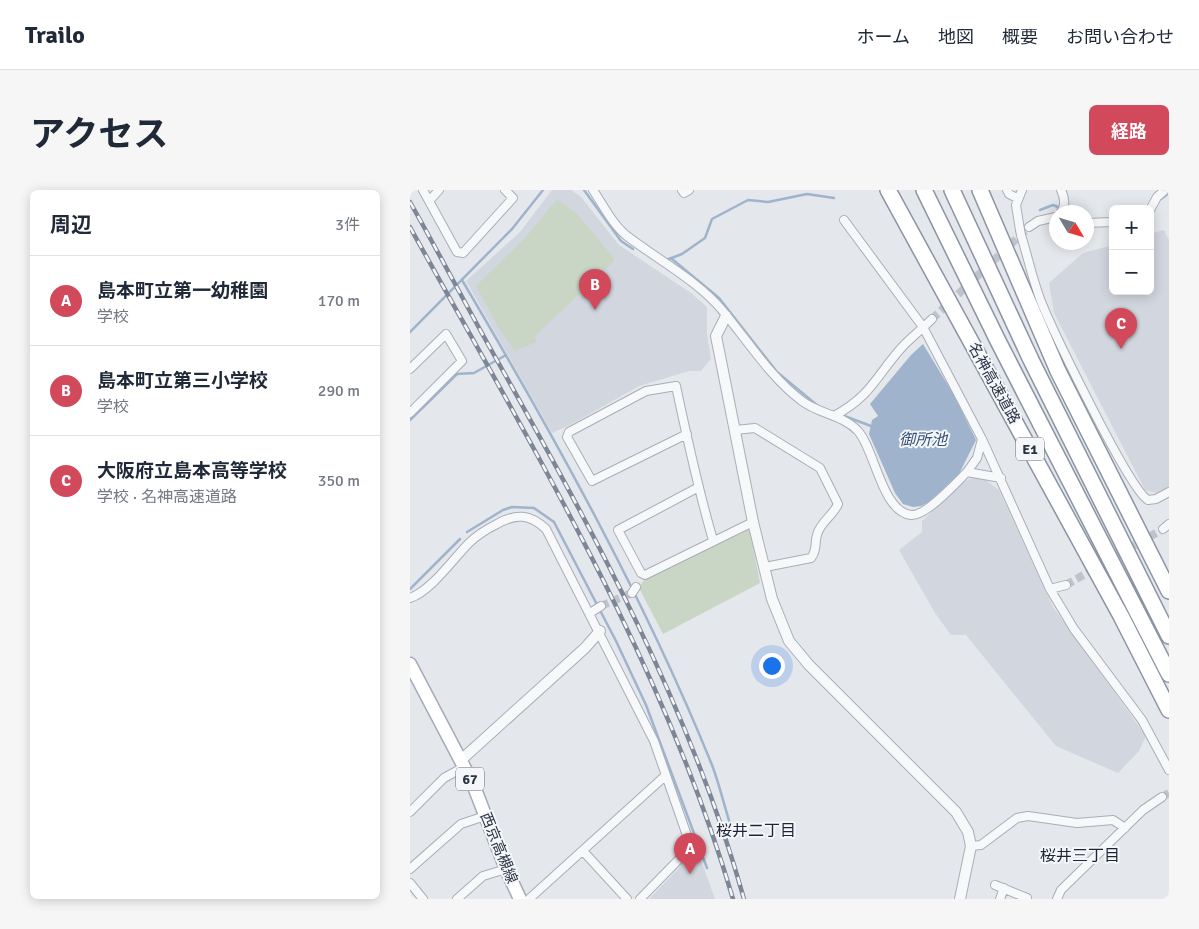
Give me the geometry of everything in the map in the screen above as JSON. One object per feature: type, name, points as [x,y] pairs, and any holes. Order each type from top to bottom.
[{"type":"highway","name":"名神高速道路","points":[[888,190],[1121,616],[1169,710]]},
{"type":"highway","name":"名神高速道路","points":[[924,190],[998,341],[1169,674]]},
{"type":"highway","points":[[952,190],[1031,360],[1169,636]]},
{"type":"highway","points":[[980,190],[1058,371],[1169,591]]},
{"type":"main road","name":"西京高槻線","points":[[410,664],[463,763],[520,899]]},
{"type":"street","points":[[423,190],[457,252],[463,253],[513,198],[505,190]]},
{"type":"street","points":[[429,201],[439,190]]},
{"type":"street","points":[[593,190],[626,235],[666,262],[722,310],[778,380],[803,402],[818,411],[836,414],[860,432],[886,493],[902,512],[912,515],[923,512],[967,472],[977,458],[982,439]]},
{"type":"street","points":[[682,190],[684,193],[688,190]]},
{"type":"street","points":[[1008,190],[1017,205]]},
{"type":"street","points":[[1022,190],[1017,205],[1020,232],[1041,302],[1060,346],[1140,493],[1148,500],[1156,500],[1169,492]]},
{"type":"street","points":[[1061,190],[1062,205]]},
{"type":"street","points":[[1153,205],[1165,190]]},
{"type":"street","points":[[1029,227],[1038,221],[1049,219]]},
{"type":"street","points":[[844,220],[921,326],[982,439],[1050,590],[1074,629],[1142,720],[1169,770]]},
{"type":"street","points":[[1094,223],[1109,222]]},
{"type":"street","points":[[726,316],[716,336],[754,522],[775,607],[789,641],[820,676],[956,812],[968,832],[971,846],[959,899]]},
{"type":"street","points":[[836,414],[854,405],[872,388],[921,326],[932,319]]},
{"type":"street","points":[[410,369],[446,334],[462,361],[410,413]]},
{"type":"street","points":[[686,434],[592,481],[568,437],[569,432],[646,392],[676,386],[698,488],[713,540]]},
{"type":"street","points":[[735,430],[755,428],[820,468],[838,504],[834,513],[820,527],[816,536],[817,551],[811,558],[765,567]]},
{"type":"street","points":[[967,472],[1001,478]]},
{"type":"street","points":[[698,488],[618,530],[641,573],[645,574],[754,522]]},
{"type":"street","points":[[410,598],[424,589],[478,534],[508,518],[518,516],[536,520],[546,529],[600,631],[654,740],[691,847],[640,899]]},
{"type":"street","points":[[1050,590],[1066,585]]},
{"type":"street","points":[[590,613],[601,606]]},
{"type":"street","points":[[410,812],[444,778],[463,763],[585,648],[600,631]]},
{"type":"street","points":[[529,899],[665,776]]},
{"type":"street","points":[[1057,899],[1061,890],[1125,828],[1162,797]]},
{"type":"street","points":[[410,869],[461,824],[485,816]]},
{"type":"street","points":[[971,846],[981,845],[1016,818],[1028,816],[1077,823],[1113,820],[1125,828]]},
{"type":"street","points":[[583,851],[627,899]]},
{"type":"street","points":[[457,899],[484,876],[506,869]]},
{"type":"street","points":[[995,884],[1027,898]]},
{"type":"street","points":[[411,887],[423,899]]},
{"type":"street","points":[[1000,899],[1004,888]]},
{"type":"shaded area","points":[[552,190],[571,190],[581,197],[619,245],[691,293],[707,307],[707,334],[711,359],[701,371],[689,371],[639,386],[572,424],[552,433],[466,281],[520,232]]},
{"type":"shaded area","points":[[1164,230],[1169,240],[1169,488],[1156,493],[1145,490],[1054,313],[1049,283],[1083,253],[1109,246],[1109,295],[1154,295],[1154,233]]},
{"type":"shaded area","points":[[973,477],[984,479],[999,490],[1053,607],[1146,736],[1139,751],[1118,773],[1056,746],[966,635],[951,635],[935,613],[899,550],[922,532],[922,521],[964,482]]},
{"type":"shaded area","points":[[697,849],[715,899],[649,899]]},
{"type":"green space","points":[[557,199],[578,215],[614,258],[614,261],[535,336],[536,342],[515,351],[500,330],[476,286],[525,238]]},
{"type":"green space","points":[[746,528],[750,531],[760,583],[663,634],[639,588],[644,580]]},
{"type":"water","name":"御所池","points":[[923,344],[954,395],[976,440],[959,474],[929,502],[913,507],[903,504],[895,493],[869,434],[872,420],[878,416],[870,404],[911,355]]},
{"type":"waterway","points":[[410,332],[512,229],[543,190]]},
{"type":"waterway","points":[[584,190],[621,241],[633,249]]},
{"type":"waterway","points":[[1158,201],[1169,193]]},
{"type":"waterway","points":[[666,260],[682,254],[705,238],[712,219],[748,200],[768,202],[807,194],[834,198]]},
{"type":"waterway","points":[[1040,210],[1049,207]]},
{"type":"waterway","points":[[672,259],[719,298],[777,372],[818,406]]},
{"type":"waterway","points":[[462,280],[564,458],[657,640],[686,702],[712,765],[732,830]]},
{"type":"waterway","points":[[410,420],[457,374],[474,373],[506,355]]},
{"type":"waterway","points":[[839,414],[871,426]]},
{"type":"waterway","points":[[467,532],[503,510],[512,507],[534,508],[554,522],[616,641],[646,705],[707,868]]},
{"type":"waterway","points":[[410,589],[460,539]]},
{"type":"tunnel","points":[[932,319],[1029,227]]},
{"type":"tunnel","points":[[1066,585],[1163,529]]},
{"type":"tunnel","points":[[601,606],[632,593]]},
{"type":"tunnel","points":[[1162,797],[1169,793]]},
{"type":"railway","points":[[410,202],[569,491],[637,623],[697,759],[722,828],[744,899]]},
{"type":"railway","points":[[410,227],[546,472],[632,639],[670,724],[704,810],[733,899]]},
{"type":"place","name":"島本町立第三小学校","points":[[595,310]]},
{"type":"place","name":"大阪府立島本高等学校","points":[[1121,349]]},
{"type":"place","name":"島本町立第一幼稚園","points":[[690,874]]},
{"type":"district","name":"桜井二丁目","points":[[756,831]]},
{"type":"district","name":"桜井三丁目","points":[[1080,856]]}]
